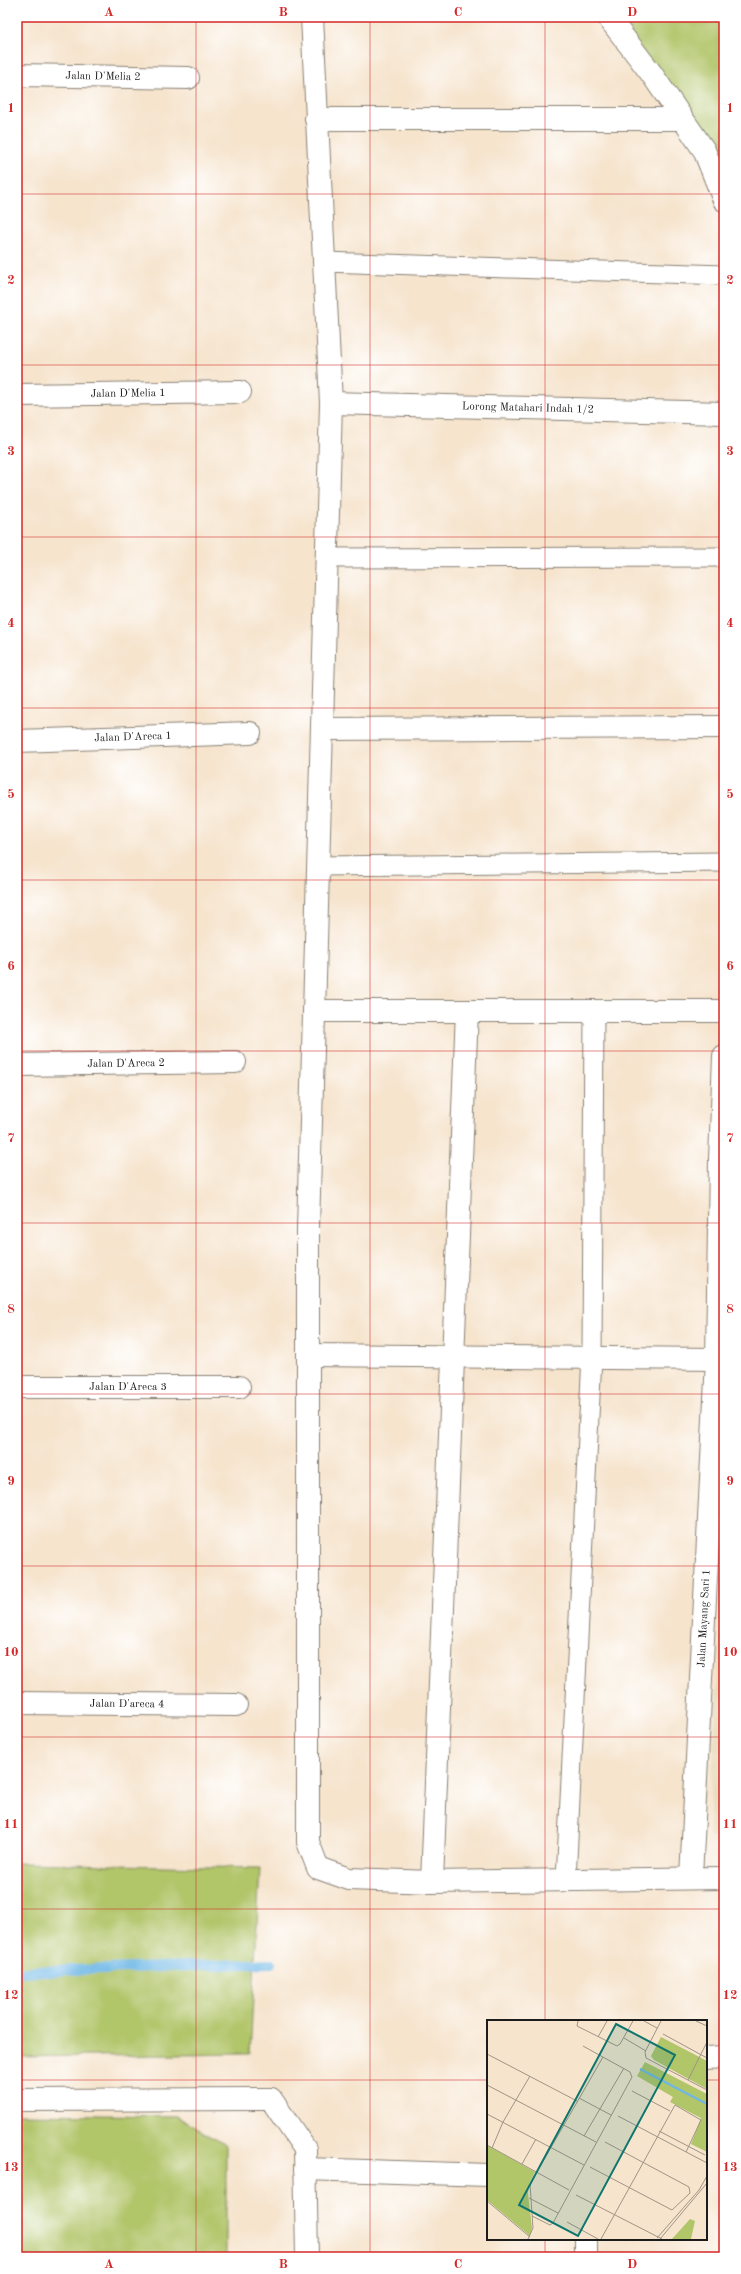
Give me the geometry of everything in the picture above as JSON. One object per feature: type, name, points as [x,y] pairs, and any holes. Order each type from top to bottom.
[{"type":"street","points":[[312,17],[331,403],[308,1229],[308,1842],[318,1868],[349,1878],[432,1882],[724,1878]]},
{"type":"street","points":[[608,17],[651,72],[704,150],[724,200]]},
{"type":"street","name":"Jalan D'Melia 2","points":[[17,75],[188,78]]},
{"type":"street","points":[[316,119],[682,119]]},
{"type":"street","name":"Jalan D'Melia 1","points":[[17,395],[240,392]]},
{"type":"street","name":"Lorong Matahari Indah 1/2","points":[[331,403],[724,413]]},
{"type":"street","points":[[322,729],[724,727]]},
{"type":"street","name":"Jalan D'Areca 1","points":[[17,741],[250,733]]},
{"type":"street","points":[[314,1011],[724,1011]]},
{"type":"street","points":[[432,1882],[467,1011]]},
{"type":"street","name":"Jalan Mayang Sari 1","points":[[691,1878],[717,1359],[721,1319],[724,1056]]},
{"type":"street","name":"Jalan D'Areca 2","points":[[17,1065],[235,1062]]},
{"type":"street","points":[[309,1355],[592,1356],[717,1359]]},
{"type":"street","name":"Jalan D'Areca 3","points":[[17,1387],[239,1387]]},
{"type":"street","name":"Jalan D'areca 4","points":[[17,1703],[236,1705]]},
{"type":"street","points":[[707,2058],[724,2057]]},
{"type":"street","points":[[17,2100],[271,2099],[305,2149],[307,2257]]},
{"type":"street","points":[[305,2169],[487,2175]]},
{"type":"street","points":[[586,2240],[586,2257]]},
{"type":"lane","points":[[324,262],[724,275]]},
{"type":"lane","points":[[326,558],[724,557]]},
{"type":"lane","points":[[318,866],[724,862]]},
{"type":"lane","points":[[566,1880],[592,1356],[594,1011]]},
{"type":"shaded area","points":[[724,1583],[724,1838],[708,1838]]},
{"type":"green space","points":[[616,17],[724,17],[724,183]]},
{"type":"green space","points":[[17,1863],[260,1868],[250,2054],[17,2057]]},
{"type":"green space","points":[[17,2114],[176,2116],[226,2145],[226,2257],[17,2257]]},
{"type":"waterway","points":[[17,1972],[271,1963]]}]
